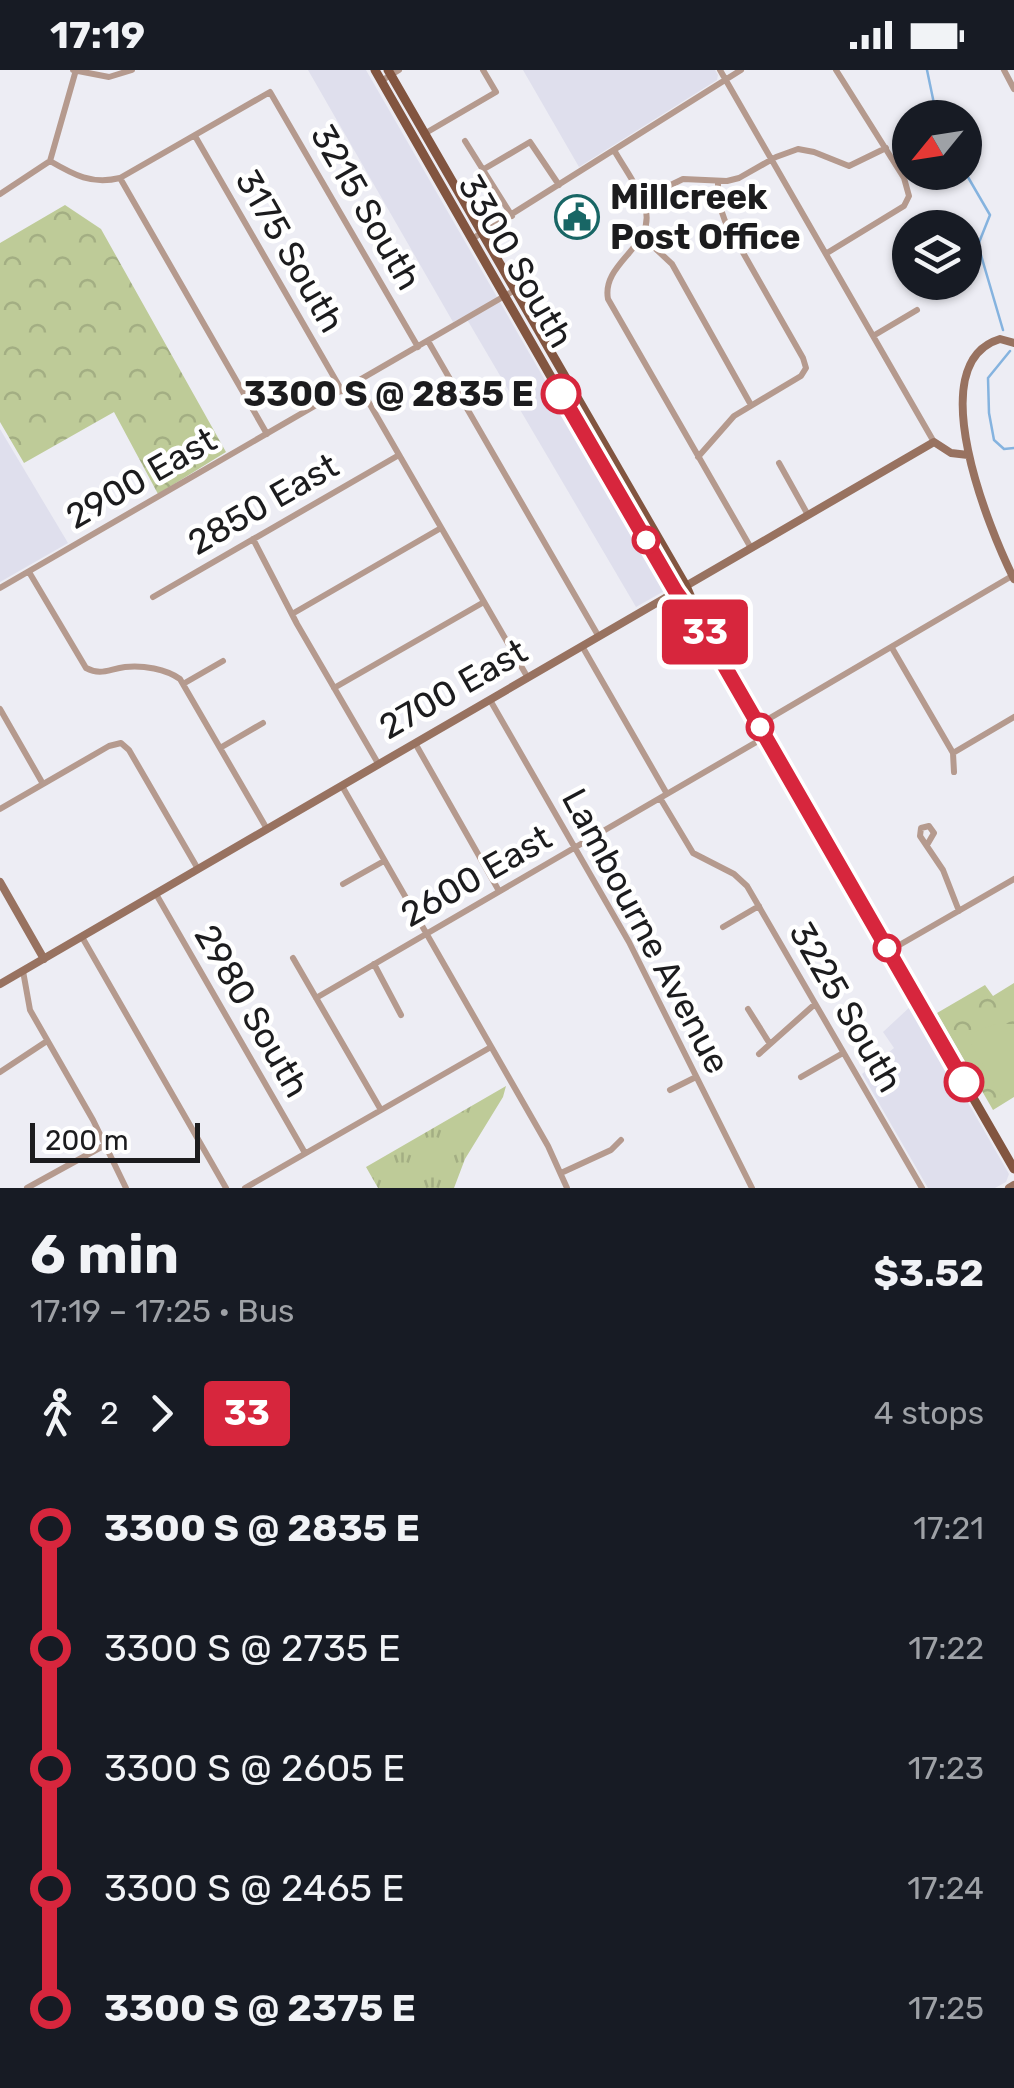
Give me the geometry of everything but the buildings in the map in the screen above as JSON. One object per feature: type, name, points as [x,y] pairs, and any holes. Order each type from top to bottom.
[{"type":"main road","name":"3300 South","points":[[375,70],[390,74],[505,296],[681,589]]},
{"type":"main road","name":"3300 South","points":[[477,236],[515,290],[705,632],[1014,1169]]},
{"type":"street","points":[[0,194],[50,160],[75,70],[109,76],[132,70]]},
{"type":"street","points":[[420,136],[496,92],[484,70]]},
{"type":"street","points":[[720,70],[934,442],[951,454],[968,454]]},
{"type":"street","points":[[477,236],[741,70]]},
{"type":"street","points":[[826,254],[909,200],[904,178],[836,70]]},
{"type":"street","points":[[1004,70],[1014,89]]},
{"type":"street","name":"3215 South","points":[[195,136],[270,92],[418,347]]},
{"type":"street","points":[[50,160],[90,180],[120,178],[195,136]]},
{"type":"street","name":"3175 South","points":[[195,136],[342,390]]},
{"type":"street","points":[[465,142],[512,216]]},
{"type":"street","points":[[484,169],[530,142],[559,185]]},
{"type":"street","points":[[642,200],[683,179],[739,178],[790,151],[808,150],[849,166],[886,148]]},
{"type":"street","points":[[614,150],[642,200],[647,220],[642,236],[607,285],[610,303],[751,548]]},
{"type":"street","points":[[120,178],[267,434]]},
{"type":"street","points":[[698,457],[731,419],[805,370],[805,361],[720,212],[718,181]]},
{"type":"street","points":[[642,236],[672,264],[750,405]]},
{"type":"street","name":"2900 East","points":[[0,588],[515,290]]},
{"type":"street","points":[[873,336],[916,310]]},
{"type":"street","points":[[428,340],[598,637]]},
{"type":"street","points":[[758,724],[1013,578],[980,501],[968,454],[965,377],[975,354],[995,341],[1014,343]]},
{"type":"street","points":[[357,382],[528,678]]},
{"type":"street","name":"2700 East","points":[[0,984],[934,442]]},
{"type":"street","name":"2850 East","points":[[152,598],[399,455]]},
{"type":"street","points":[[779,463],[808,514]]},
{"type":"street","points":[[292,614],[441,528]]},
{"type":"street","points":[[253,540],[379,764]]},
{"type":"street","points":[[29,572],[86,668],[98,673],[128,667],[174,674],[267,829]]},
{"type":"street","points":[[334,688],[484,602]]},
{"type":"street","name":"3225 South","points":[[582,646],[690,850],[739,878],[759,906],[922,1188]]},
{"type":"street","points":[[892,648],[953,753],[954,772]]},
{"type":"street","points":[[183,684],[222,661]]},
{"type":"street","name":"Lambourne Avenue","points":[[490,700],[647,974],[752,1188]]},
{"type":"street","points":[[0,709],[43,784]]},
{"type":"street","points":[[953,753],[1014,717]]},
{"type":"street","points":[[220,748],[263,723]]},
{"type":"street","name":"2600 East","points":[[316,998],[766,737]]},
{"type":"street","points":[[0,809],[120,743],[129,750],[198,870]]},
{"type":"street","points":[[415,743],[499,892]]},
{"type":"street","points":[[342,786],[567,1188]]},
{"type":"street","points":[[927,845],[943,870],[958,910]]},
{"type":"street","points":[[343,884],[384,860]]},
{"type":"street","points":[[888,951],[1014,879]]},
{"type":"street","points":[[0,882],[44,958]]},
{"type":"street","name":"2980 South","points":[[156,894],[306,1153]]},
{"type":"street","points":[[724,927],[759,906]]},
{"type":"street","points":[[82,937],[226,1188]]},
{"type":"street","points":[[293,958],[380,1110]]},
{"type":"street","points":[[374,964],[401,1014]]},
{"type":"street","points":[[24,970],[28,1004],[126,1188]]},
{"type":"street","points":[[759,1054],[815,1004]]},
{"type":"street","points":[[748,1009],[770,1044]]},
{"type":"street","points":[[0,1072],[47,1041]]},
{"type":"street","points":[[245,1188],[490,1046]]},
{"type":"street","points":[[802,1077],[843,1053]]},
{"type":"street","points":[[670,1090],[696,1077]]},
{"type":"street","points":[[561,1173],[611,1150],[622,1140]]},
{"type":"street","points":[[27,1188],[105,1146]]},
{"type":"shaded area","points":[[308,70],[366,70],[666,590],[636,607],[465,316],[453,322]]},
{"type":"shaded area","points":[[523,70],[715,70],[718,75],[717,80],[579,167]]},
{"type":"shaded area","points":[[0,429],[68,543],[0,582]]},
{"type":"shaded area","points":[[912,1005],[1009,1174],[1006,1182],[995,1188],[928,1188],[862,1074],[894,1048],[883,1032]]},
{"type":"green space","points":[[65,205],[101,229],[226,452],[158,494],[114,412],[24,463],[0,422],[0,243]]},
{"type":"green space","points":[[1014,983],[1014,1097],[993,1110],[937,1013],[985,985],[993,996]]},
{"type":"green space","points":[[996,1024],[1014,1024],[1014,1090],[1002,1097],[966,1035]]},
{"type":"green space","points":[[506,1086],[465,1159],[454,1188],[378,1188],[366,1167]]},
{"type":"waterway","points":[[927,70],[933,100]]},
{"type":"waterway","points":[[975,190],[990,215],[978,245],[1003,330]]},
{"type":"waterway","points":[[1010,351],[988,378],[989,413],[994,440],[1004,449],[1014,448]]},
{"type":"bus line","name":"33","points":[[561,394],[676,592],[705,632],[964,1082]]},
{"type":"place","name":"Millcreek Post Office","points":[[577,217]]},
{"type":"place","name":"3300 S @ 2835 E","points":[[561,394]]}]
